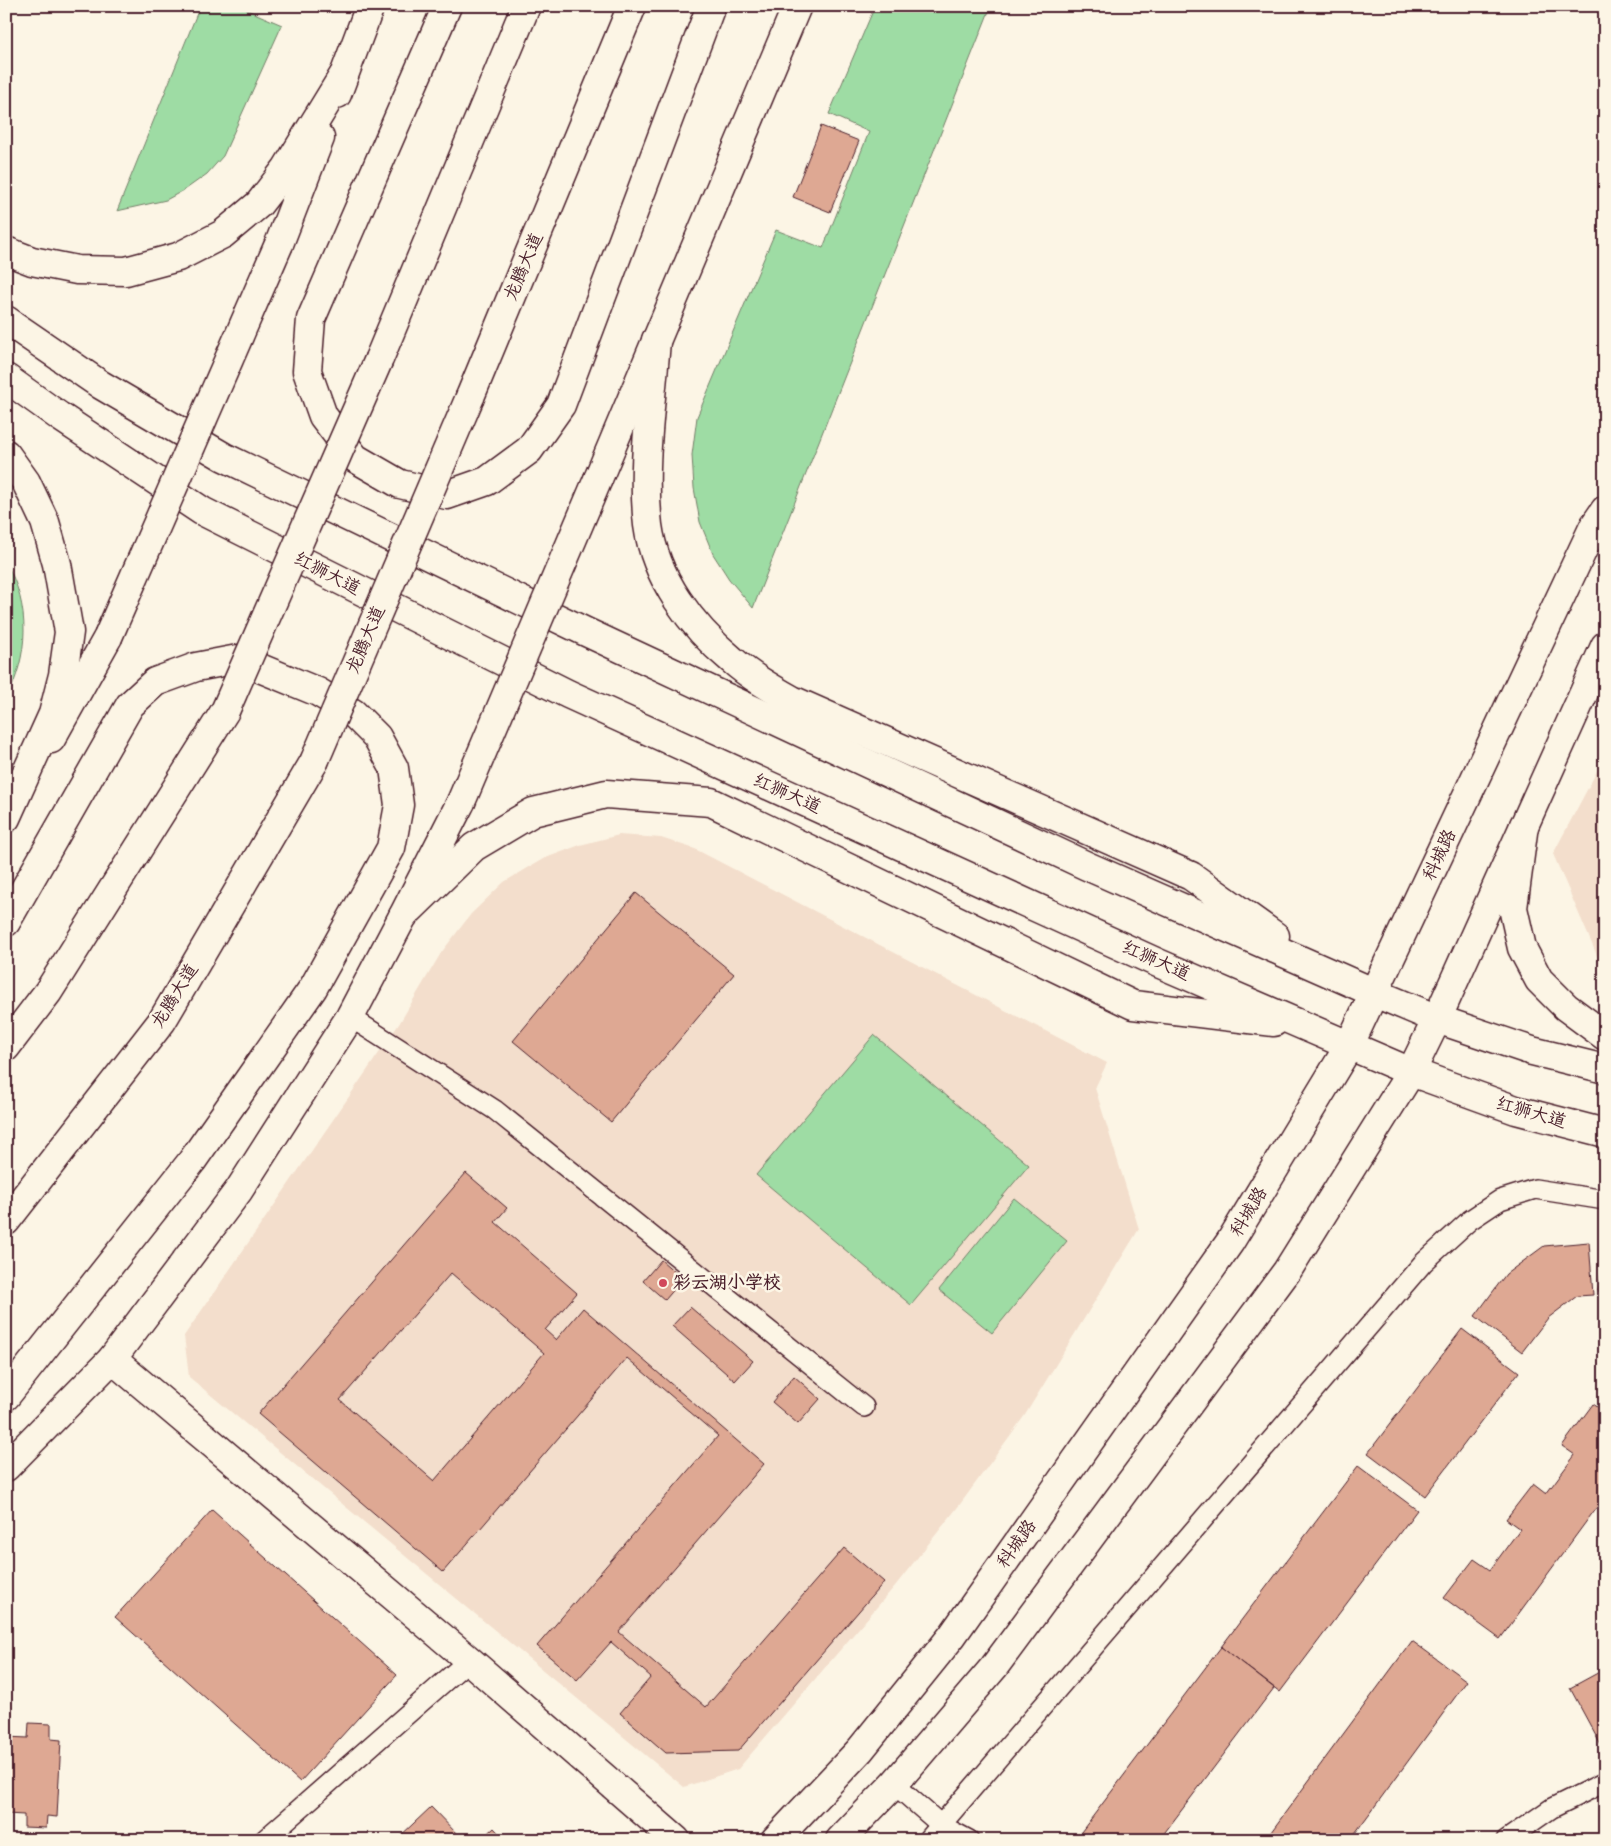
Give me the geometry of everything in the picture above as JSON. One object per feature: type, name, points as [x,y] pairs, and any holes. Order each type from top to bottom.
[{"type":"main road","points":[[6,818],[108,638],[279,244],[370,6]]},
{"type":"main road","points":[[447,6],[311,319],[307,371],[323,416],[355,458],[400,484],[447,495],[487,481],[529,450],[562,405],[711,6]]},
{"type":"main road","points":[[6,1047],[48,992],[224,711],[379,358],[526,6]]},
{"type":"main road","name":"龙腾大道","points":[[6,1221],[162,1021],[314,762],[470,397],[632,6]]},
{"type":"main road","points":[[6,1467],[112,1359],[239,1190],[350,1017],[461,802],[797,6]]},
{"type":"main road","points":[[6,251],[32,261],[77,270],[126,271],[178,257],[223,234],[259,204],[281,176],[344,76]]},
{"type":"main road","points":[[6,320],[101,385],[224,457],[595,637],[1087,866],[1375,993],[1437,1019],[1532,1051],[1605,1069]]},
{"type":"main road","points":[[656,340],[645,482],[648,527],[658,563],[676,598],[701,631],[732,660],[760,681],[792,700],[1191,876],[1318,968]]},
{"type":"main road","name":"红狮大道","points":[[6,378],[59,416],[202,511],[550,685],[1158,963],[1349,1046],[1411,1072],[1516,1110],[1605,1133]]},
{"type":"main road","points":[[6,454],[26,482],[45,522],[57,564],[69,632],[63,675],[53,714],[6,818]]},
{"type":"main road","name":"科城路","points":[[775,1840],[860,1750],[952,1636],[1230,1242],[1349,1046],[1594,526],[1605,510]]},
{"type":"main road","points":[[840,1840],[894,1784],[994,1668],[1287,1271],[1411,1072],[1437,1019],[1605,646]]},
{"type":"main road","points":[[6,922],[130,705],[155,682],[196,667],[238,659],[318,692],[353,713],[376,737],[394,768],[399,805],[391,848],[314,988],[192,1161],[6,1396]]},
{"type":"main road","points":[[403,916],[474,847],[533,812],[606,794],[710,802],[1133,1005],[1304,1026]]},
{"type":"main road","points":[[1524,825],[1514,908],[1522,948],[1539,980],[1566,1007],[1605,1036]]},
{"type":"main road","points":[[112,1359],[469,1660],[676,1840]]},
{"type":"lane","points":[[350,1017],[495,1110],[864,1407]]},
{"type":"lane","points":[[928,1840],[1423,1263],[1470,1220],[1500,1200],[1535,1189],[1605,1200]]},
{"type":"lane","points":[[264,1840],[469,1660]]},
{"type":"lane","points":[[1506,1840],[1552,1808],[1605,1782]]},
{"type":"lane","points":[[894,1784],[941,1825],[969,1840]]},
{"type":"shaded area","points":[[1605,756],[1605,974],[1553,854]]},
{"type":"shaded area","name":"彩云湖小学校","points":[[619,835],[661,838],[695,849],[1107,1063],[1095,1088],[1139,1229],[1025,1415],[961,1503],[895,1586],[738,1769],[684,1787],[189,1377],[184,1336],[399,1024],[441,953],[471,914],[504,882],[543,859],[580,845]]},
{"type":"green space","points":[[200,6],[238,6],[282,25],[223,156],[207,174],[166,200],[117,211]]},
{"type":"green space","points":[[875,6],[991,6],[753,608],[729,579],[713,554],[700,522],[694,488],[692,455],[697,417],[776,230],[823,248],[869,132],[829,114]]},
{"type":"green space","points":[[6,563],[20,596],[24,631],[19,666],[14,683],[6,699]]},
{"type":"green space","points":[[874,1035],[1029,1165],[911,1305],[756,1175]]},
{"type":"green space","points":[[1014,1198],[1067,1241],[992,1333],[939,1290]]},
{"type":"building","points":[[821,126],[859,141],[830,212],[793,197]]},
{"type":"building","points":[[636,893],[734,974],[611,1122],[513,1041]]},
{"type":"building","points":[[466,1173],[507,1208],[495,1222],[577,1293],[545,1330],[556,1340],[583,1308],[764,1464],[619,1632],[706,1707],[844,1548],[884,1582],[738,1751],[666,1753],[620,1713],[651,1677],[611,1642],[577,1680],[537,1646],[718,1436],[627,1358],[443,1572],[258,1414]],"holes":[[[451,1273],[544,1353],[434,1481],[340,1400]]]},
{"type":"building","points":[[1589,1242],[1593,1295],[1577,1296],[1548,1318],[1522,1352],[1475,1316],[1506,1274],[1544,1246]]},
{"type":"building","points":[[1605,1256],[1605,1293],[1598,1291]]},
{"type":"building","points":[[661,1260],[683,1279],[665,1300],[643,1281]]},
{"type":"building","points":[[690,1307],[753,1361],[735,1381],[672,1326]]},
{"type":"building","points":[[1462,1329],[1519,1372],[1425,1496],[1368,1453]]},
{"type":"building","points":[[794,1376],[820,1399],[798,1424],[772,1402]]},
{"type":"building","points":[[1593,1404],[1605,1412],[1605,1496],[1500,1639],[1444,1598],[1474,1559],[1490,1570],[1520,1529],[1506,1519],[1533,1484],[1546,1494],[1575,1455],[1562,1446]]},
{"type":"building","points":[[1358,1466],[1417,1510],[1280,1692],[1221,1647]]},
{"type":"building","points":[[212,1510],[397,1675],[300,1782],[115,1617]]},
{"type":"building","points":[[1412,1641],[1467,1681],[1350,1840],[1265,1840]]},
{"type":"building","points":[[1221,1647],[1274,1688],[1159,1840],[1075,1840]]},
{"type":"building","points":[[1605,1669],[1605,1748],[1603,1749],[1570,1688]]},
{"type":"building","points":[[29,1723],[51,1724],[51,1739],[61,1740],[57,1817],[47,1816],[46,1828],[24,1827],[24,1815],[6,1814],[6,1737],[28,1738]]},
{"type":"building","points":[[431,1807],[458,1835],[453,1840],[396,1840]]},
{"type":"building","points":[[494,1828],[505,1840],[481,1840]]},
{"type":"place","name":"彩云湖小学校","points":[[663,1283]]}]
